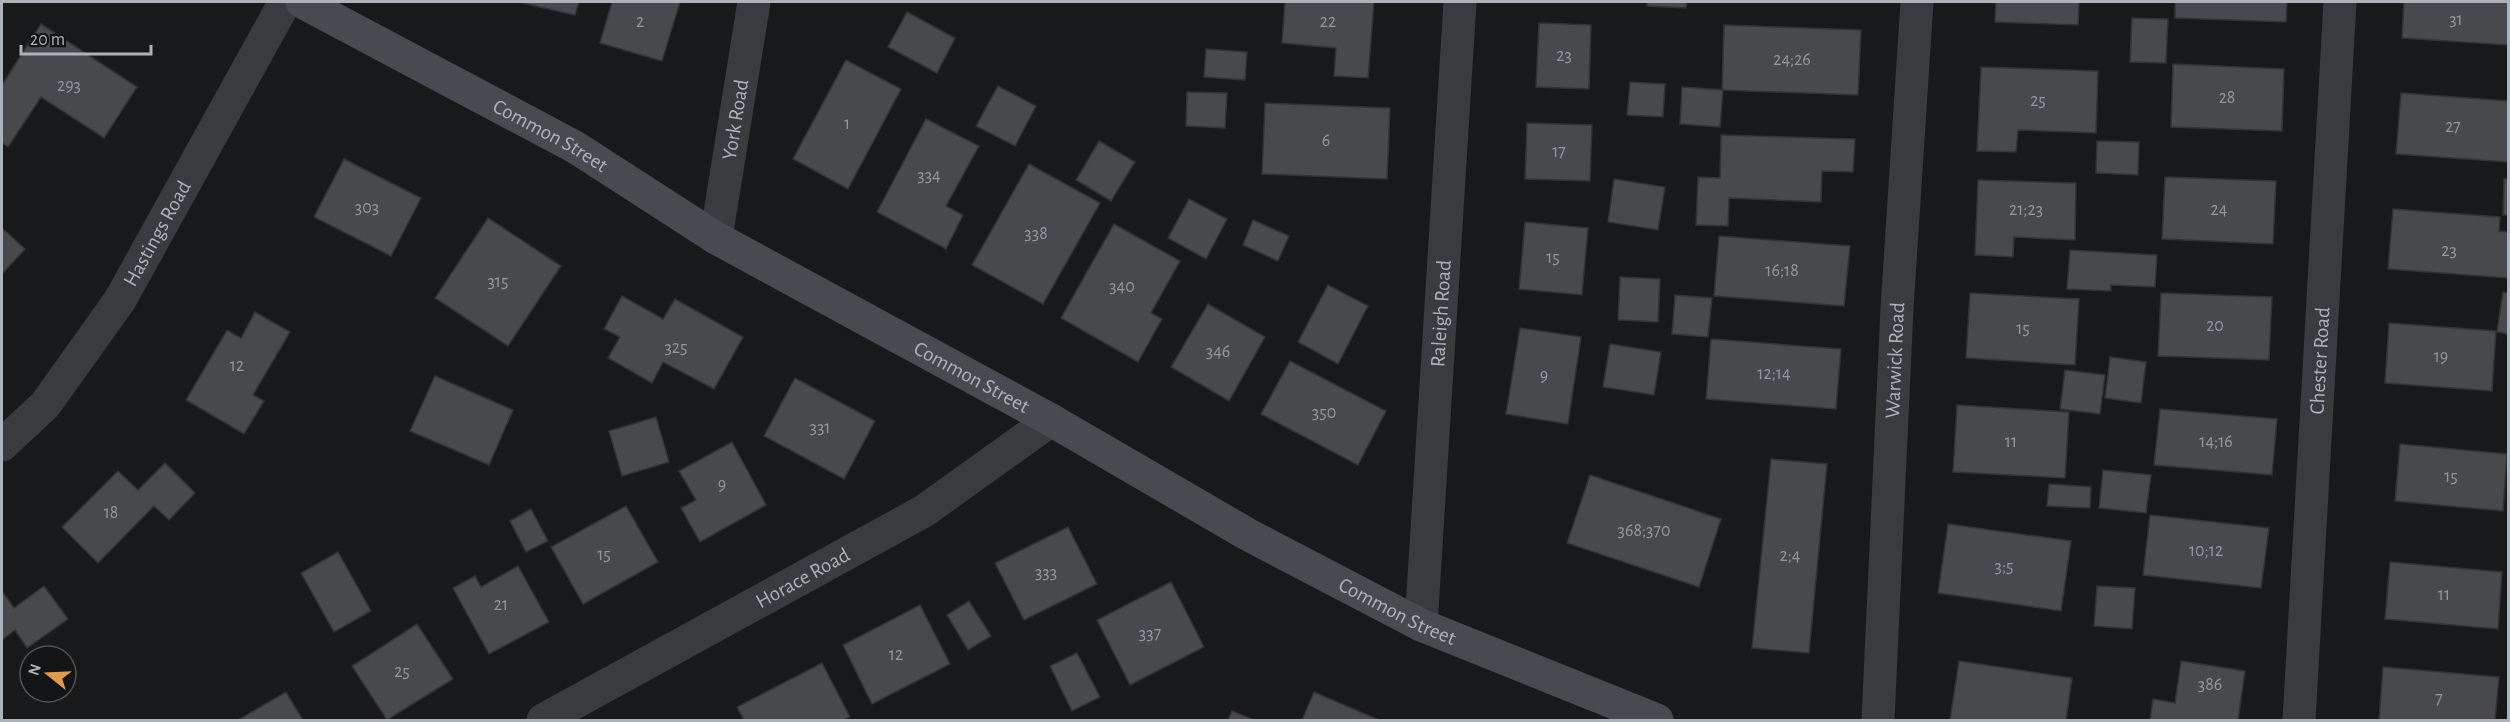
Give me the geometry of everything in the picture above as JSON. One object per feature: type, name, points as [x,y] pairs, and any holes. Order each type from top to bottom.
[{"type":"main road","name":"Common Street","points":[[302,2],[575,147],[716,238],[1051,420],[1247,534],[1421,625],[1657,720]]},
{"type":"street","name":"Hastings Road","points":[[2,445],[45,405],[120,300],[285,2]]},
{"type":"street","name":"York Road","points":[[716,238],[754,2]]},
{"type":"street","name":"Raleigh Road","points":[[1421,625],[1460,2]]},
{"type":"street","name":"Warwick Road","points":[[1878,720],[1897,308],[1917,2]]},
{"type":"street","name":"Chester Road","points":[[2299,720],[2340,2]]},
{"type":"street","name":"Horace Road","points":[[543,720],[924,511],[1051,420]]},
{"type":"building","points":[[518,2],[579,2],[575,15]]},
{"type":"building","points":[[612,2],[680,2],[662,61],[600,43]]},
{"type":"building","points":[[1285,2],[1374,2],[1368,78],[1334,76],[1336,48],[1282,43]]},
{"type":"building","points":[[1647,2],[1687,2],[1686,8],[1647,6]]},
{"type":"building","points":[[1996,2],[2079,2],[2078,25],[1995,22]]},
{"type":"building","points":[[2175,2],[2287,2],[2286,22],[2175,18]]},
{"type":"building","points":[[2404,2],[2508,2],[2508,45],[2402,38]]},
{"type":"building","points":[[907,12],[955,38],[937,73],[888,47]]},
{"type":"building","points":[[2132,18],[2168,19],[2166,63],[2130,62]]},
{"type":"building","points":[[1539,23],[1591,25],[1589,89],[1536,87]]},
{"type":"building","points":[[41,24],[137,87],[104,138],[41,97],[8,147],[2,143],[2,85]]},
{"type":"building","points":[[1724,25],[1861,30],[1858,95],[1722,90]]},
{"type":"building","points":[[1206,49],[1247,52],[1245,80],[1204,77]]},
{"type":"building","points":[[846,60],[901,89],[848,189],[793,159]]},
{"type":"building","points":[[2173,64],[2284,69],[2282,131],[2171,127]]},
{"type":"building","points":[[1981,67],[2098,71],[2096,133],[2018,130],[2016,152],[1977,151]]},
{"type":"building","points":[[1630,82],[1665,84],[1663,117],[1627,115]]},
{"type":"building","points":[[998,86],[1036,106],[1015,146],[976,126]]},
{"type":"building","points":[[1682,87],[1723,90],[1720,127],[1680,124]]},
{"type":"building","points":[[1187,92],[1227,93],[1225,128],[1186,126]]},
{"type":"building","points":[[2401,93],[2508,101],[2508,162],[2396,154]]},
{"type":"building","points":[[1265,103],[1390,108],[1387,179],[1262,174]]},
{"type":"building","points":[[926,119],[979,146],[946,206],[963,215],[946,249],[877,212]]},
{"type":"building","points":[[1527,123],[1592,125],[1590,181],[1525,179]]},
{"type":"building","points":[[1721,135],[1855,139],[1853,172],[1822,171],[1821,202],[1729,198],[1728,226],[1696,225],[1698,177],[1720,178]]},
{"type":"building","points":[[1099,141],[1135,162],[1111,201],[1076,180]]},
{"type":"building","points":[[2097,141],[2139,142],[2138,175],[2096,173]]},
{"type":"building","points":[[344,159],[421,198],[391,256],[314,217]]},
{"type":"building","points":[[1029,164],[1100,203],[1043,304],[972,265]]},
{"type":"building","points":[[2165,177],[2276,181],[2273,244],[2162,239]]},
{"type":"building","points":[[1614,179],[1665,187],[1658,230],[1608,222]]},
{"type":"building","points":[[2504,179],[2508,179],[2508,215],[2503,215]]},
{"type":"building","points":[[1978,180],[2076,183],[2075,240],[2014,237],[2013,257],[1975,255]]},
{"type":"building","points":[[1189,199],[1227,219],[1206,259],[1168,238]]},
{"type":"building","points":[[2393,209],[2500,217],[2499,231],[2508,232],[2508,278],[2388,269]]},
{"type":"building","points":[[488,218],[561,266],[508,346],[435,298]]},
{"type":"building","points":[[1253,220],[1289,236],[1278,261],[1243,245]]},
{"type":"building","points":[[1525,222],[1588,228],[1582,295],[1519,289]]},
{"type":"building","points":[[1114,224],[1180,261],[1151,313],[1162,319],[1138,362],[1061,318]]},
{"type":"building","points":[[2,228],[25,249],[2,274]]},
{"type":"building","points":[[1719,236],[1850,246],[1844,306],[1714,296]]},
{"type":"building","points":[[2070,250],[2157,255],[2155,287],[2111,285],[2111,291],[2067,289]]},
{"type":"building","points":[[1620,277],[1660,279],[1658,322],[1618,320]]},
{"type":"building","points":[[1328,285],[1368,306],[1338,364],[1298,342]]},
{"type":"building","points":[[2503,292],[2508,293],[2508,334],[2497,332]]},
{"type":"building","points":[[1970,293],[2079,299],[2075,365],[1966,358]]},
{"type":"building","points":[[2161,293],[2272,297],[2269,360],[2158,356]]},
{"type":"building","points":[[1675,295],[1712,298],[1708,337],[1672,334]]},
{"type":"building","points":[[622,296],[663,319],[675,299],[743,337],[714,389],[663,362],[652,383],[608,358],[620,337],[604,329]]},
{"type":"building","points":[[1208,304],[1265,337],[1229,401],[1171,367]]},
{"type":"building","points":[[255,312],[290,332],[253,395],[264,401],[244,434],[186,400],[227,330],[241,338]]},
{"type":"building","points":[[2389,323],[2496,331],[2492,391],[2385,383]]},
{"type":"building","points":[[1520,328],[1581,337],[1568,424],[1506,414]]},
{"type":"building","points":[[1711,339],[1841,349],[1836,409],[1706,399]]},
{"type":"building","points":[[1610,344],[1661,352],[1654,395],[1603,387]]},
{"type":"building","points":[[2110,357],[2146,362],[2141,403],[2105,398]]},
{"type":"building","points":[[1290,361],[1386,411],[1358,465],[1261,414]]},
{"type":"building","points":[[2065,370],[2105,375],[2100,414],[2060,409]]},
{"type":"building","points":[[435,376],[513,410],[489,465],[410,431]]},
{"type":"building","points":[[795,378],[875,421],[844,479],[764,436]]},
{"type":"building","points":[[1957,405],[2069,412],[2065,478],[1953,472]]},
{"type":"building","points":[[2160,409],[2277,419],[2272,475],[2154,465]]},
{"type":"building","points":[[656,417],[669,462],[622,476],[609,431]]},
{"type":"building","points":[[732,442],[766,505],[700,542],[681,508],[696,500],[679,471]]},
{"type":"building","points":[[2400,444],[2507,454],[2503,511],[2395,501]]},
{"type":"building","points":[[1771,459],[1827,464],[1809,653],[1752,648]]},
{"type":"building","points":[[165,463],[195,493],[169,520],[154,506],[98,563],[62,527],[118,471],[138,490]]},
{"type":"building","points":[[2103,470],[2151,475],[2146,513],[2099,508]]},
{"type":"building","points":[[1590,475],[1721,519],[1699,587],[1567,543]]},
{"type":"building","points":[[2049,484],[2091,487],[2090,508],[2047,506]]},
{"type":"building","points":[[626,506],[658,562],[583,604],[551,547]]},
{"type":"building","points":[[531,509],[548,541],[526,552],[510,521]]},
{"type":"building","points":[[2150,515],[2269,528],[2261,588],[2143,575]]},
{"type":"building","points":[[1948,524],[2071,541],[2061,611],[1938,593]]},
{"type":"building","points":[[1068,527],[1097,584],[1024,620],[995,563]]},
{"type":"building","points":[[338,552],[371,611],[334,632],[301,573]]},
{"type":"building","points":[[2390,562],[2502,572],[2498,629],[2385,619]]},
{"type":"building","points":[[518,566],[549,622],[489,654],[453,588],[475,576],[481,587]]},
{"type":"building","points":[[1171,582],[1204,647],[1130,685],[1097,620]]},
{"type":"building","points":[[44,586],[68,619],[33,644],[24,644],[15,630],[2,640],[2,591],[14,608]]},
{"type":"building","points":[[2097,586],[2135,588],[2132,629],[2094,626]]},
{"type":"building","points":[[969,601],[991,636],[968,650],[947,615]]},
{"type":"building","points":[[920,605],[950,664],[872,704],[843,645]]},
{"type":"building","points":[[417,624],[453,679],[387,720],[352,666]]},
{"type":"building","points":[[1077,653],[1100,697],[1072,711],[1050,666]]},
{"type":"building","points":[[1959,661],[2072,678],[2066,720],[1950,720]]},
{"type":"building","points":[[2181,661],[2245,671],[2238,720],[2150,720],[2153,699],[2175,703]]},
{"type":"building","points":[[822,663],[850,717],[843,720],[744,720],[737,707]]},
{"type":"building","points":[[2383,667],[2499,677],[2495,720],[2379,720]]},
{"type":"building","points":[[286,692],[303,720],[238,720]]},
{"type":"building","points":[[1314,692],[1379,720],[1302,720]]},
{"type":"building","points":[[1232,711],[1254,720],[1228,720]]}]
